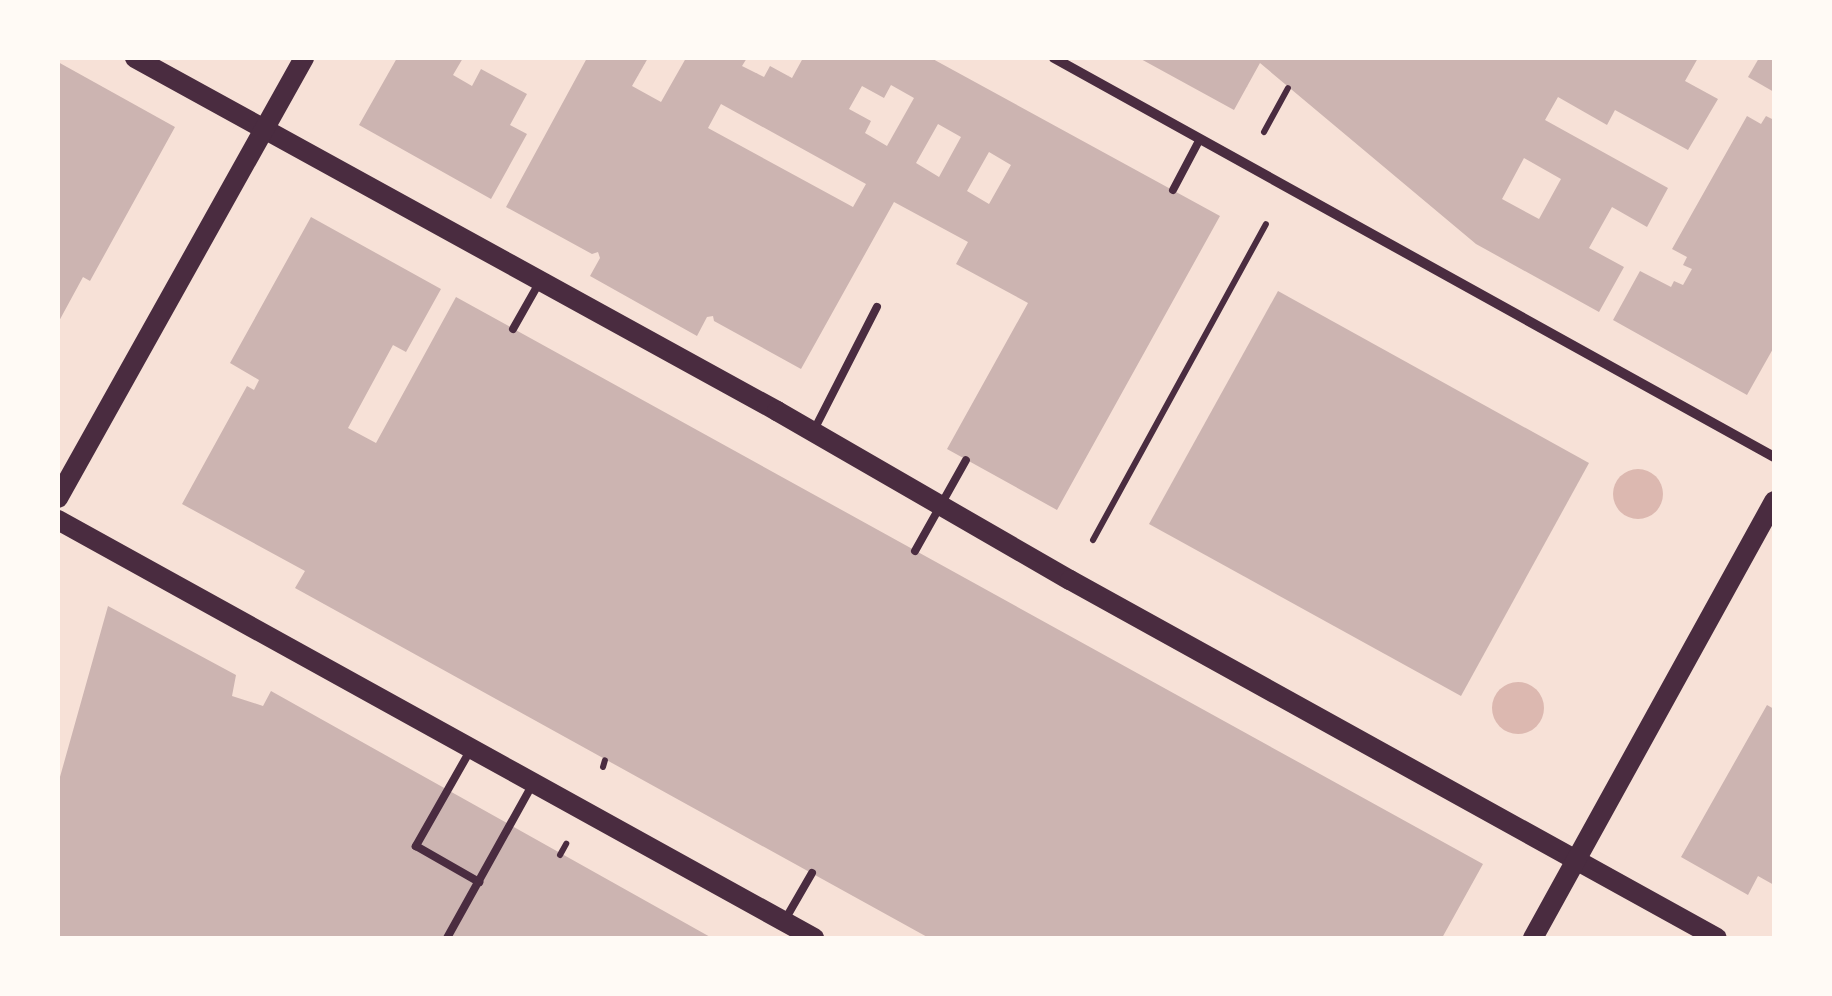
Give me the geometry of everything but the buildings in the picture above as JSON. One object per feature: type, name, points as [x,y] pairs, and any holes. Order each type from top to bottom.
[{"type":"main road","points":[[135,58],[1718,938]]},
{"type":"main road","points":[[58,498],[304,58]]},
{"type":"main road","points":[[1533,938],[1774,502]]},
{"type":"main road","points":[[58,520],[814,938]]},
{"type":"street","points":[[1054,58],[1774,457]]},
{"type":"lane","points":[[1173,190],[1200,139]]},
{"type":"lane","points":[[513,329],[539,283]]},
{"type":"lane","points":[[813,432],[877,307]]},
{"type":"lane","points":[[915,551],[966,460]]},
{"type":"lane","points":[[471,748],[416,846],[479,882]]},
{"type":"lane","points":[[447,938],[534,784]]},
{"type":"lane","points":[[784,922],[812,873]]},
{"type":"path","points":[[1264,132],[1288,88]]},
{"type":"path","points":[[1093,540],[1266,224]]},
{"type":"path","points":[[560,855],[566,844]]},
{"type":"shaded area","points":[[1638,469],[1656,476],[1663,494],[1656,512],[1638,519],[1620,512],[1613,494],[1620,476]]},
{"type":"shaded area","points":[[1518,682],[1536,690],[1544,708],[1536,726],[1518,734],[1500,726],[1492,708],[1500,690]]}]
